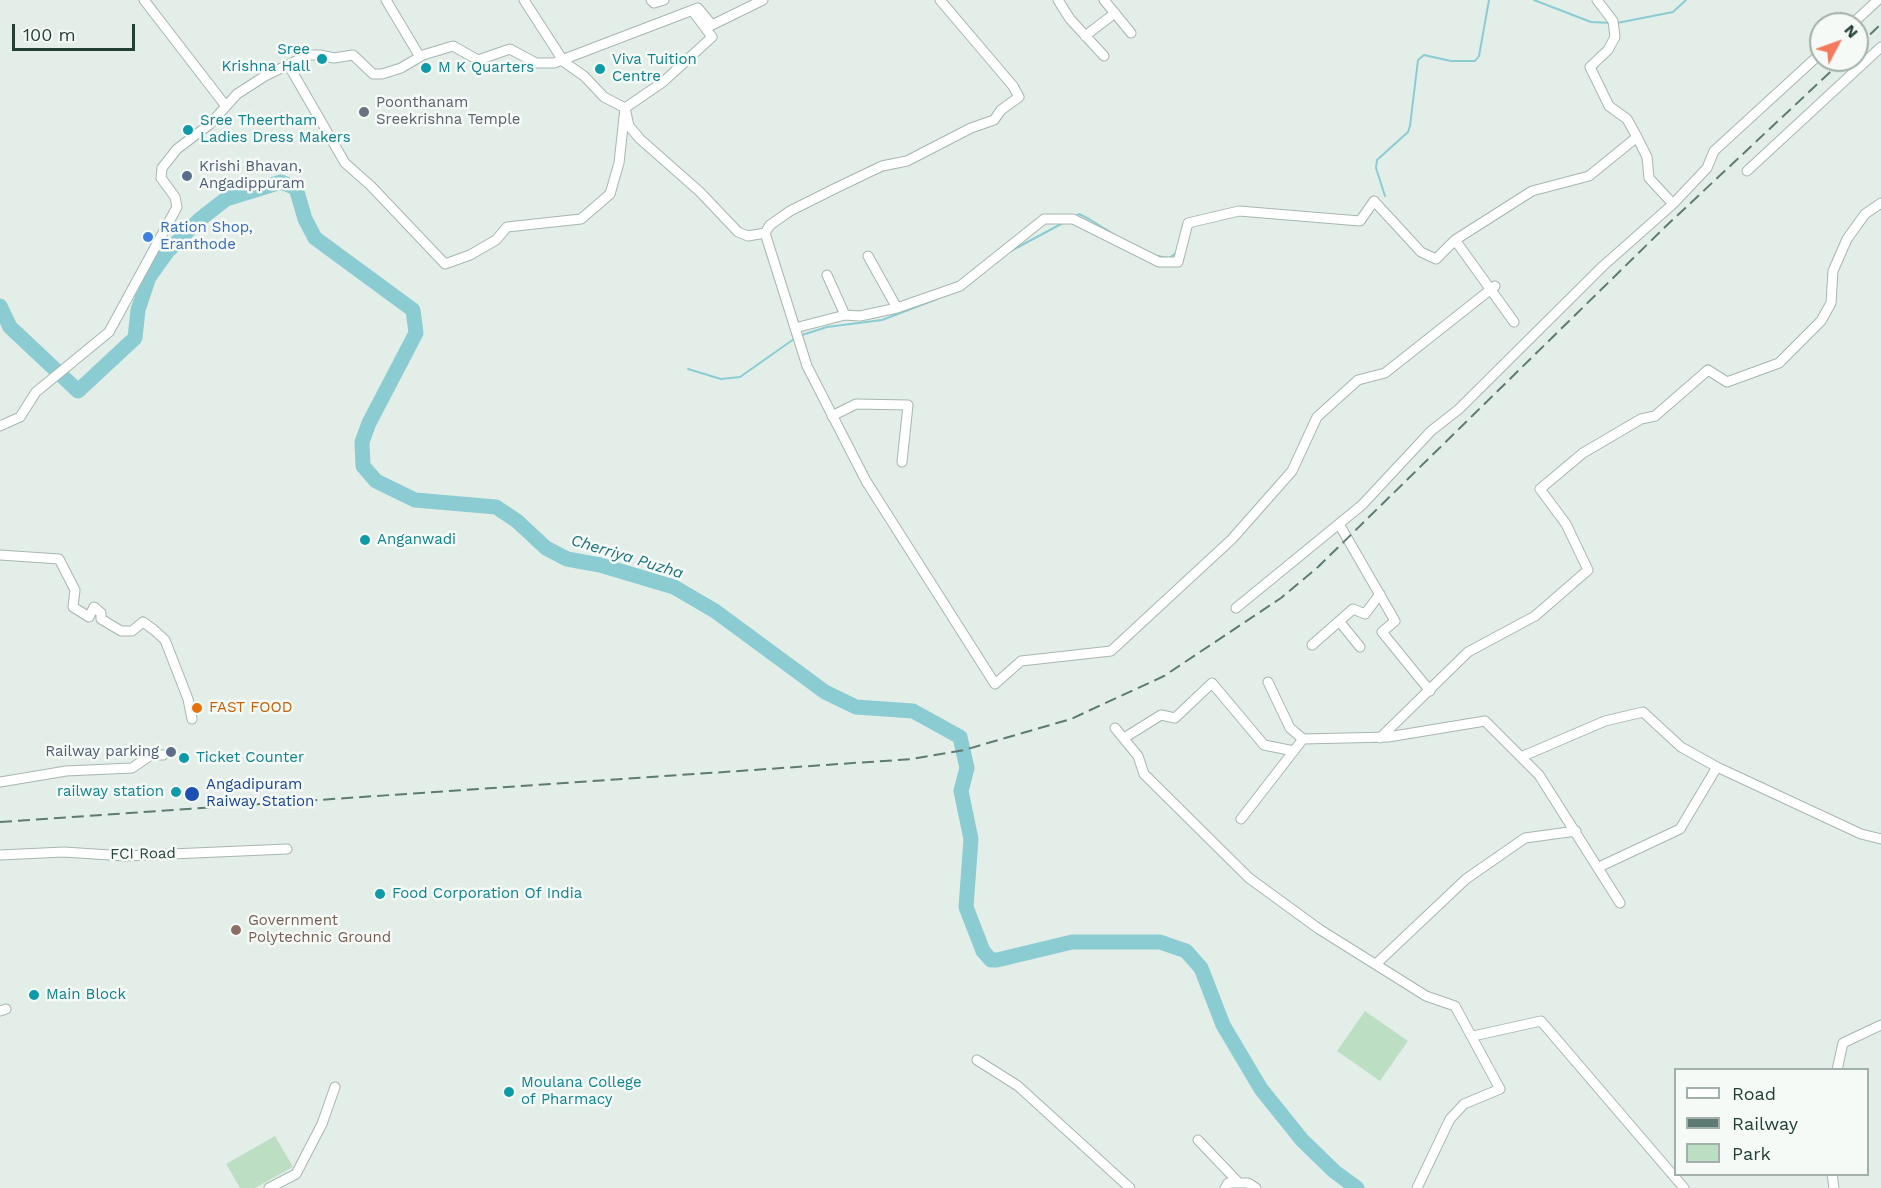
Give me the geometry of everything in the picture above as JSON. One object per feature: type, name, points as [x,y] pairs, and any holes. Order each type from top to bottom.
[{"type":"street","points":[[144,0],[225,105]]},
{"type":"street","points":[[386,0],[420,57]]},
{"type":"street","points":[[524,0],[564,62],[584,76],[604,97],[625,108],[629,126],[640,139],[700,192],[738,232],[748,236],[765,233],[770,225],[790,211],[882,166],[907,161],[971,128],[994,120],[1001,110],[1019,97],[1013,86],[940,0]]},
{"type":"street","points":[[651,0],[654,3],[664,0]]},
{"type":"street","points":[[696,6],[712,25],[749,2],[763,0]]},
{"type":"street","points":[[1058,0],[1070,19],[1104,56]]},
{"type":"street","points":[[1104,0],[1131,33]]},
{"type":"street","points":[[1596,0],[1613,21],[1615,37],[1608,51],[1590,67],[1609,106],[1627,119],[1637,137],[1647,157],[1649,178],[1673,204]]},
{"type":"street","points":[[1865,12],[1878,0]]},
{"type":"street","points":[[289,66],[345,163],[371,186],[445,264],[470,255],[496,240],[507,227],[581,219],[610,194],[618,163],[625,108],[663,81],[712,37],[696,6]]},
{"type":"street","points":[[0,426],[20,417],[36,392],[46,382],[109,332],[155,243],[177,207],[175,197],[161,178],[162,168],[177,150],[210,124],[225,105],[249,85],[308,55],[334,58],[353,55],[374,74],[401,68],[420,57],[453,46],[478,60],[510,49],[536,63],[564,62],[696,6]]},
{"type":"street","points":[[1085,36],[1115,14]]},
{"type":"street","points":[[1747,171],[1881,47]]},
{"type":"street","points":[[1236,608],[1339,524],[1393,474],[1431,431],[1459,409],[1604,266],[1673,204],[1707,168],[1714,152],[1809,64]]},
{"type":"street","points":[[795,328],[845,315],[860,316],[897,308],[960,286],[1044,219],[1072,219],[1159,262],[1178,262],[1188,223],[1239,212],[1360,221],[1374,201],[1421,252],[1436,259],[1455,240],[1532,191],[1589,176],[1637,137]]},
{"type":"street","points":[[1380,738],[1468,652],[1535,616],[1588,570],[1566,524],[1540,489],[1583,453],[1641,419],[1655,416],[1708,370],[1727,382],[1779,363],[1821,321],[1831,303],[1833,271],[1847,239],[1865,214],[1881,203]]},
{"type":"street","points":[[765,233],[807,366],[832,416],[866,480],[995,684],[1021,661],[1111,651],[1232,539],[1293,471],[1317,417],[1358,380],[1385,373],[1492,288]]},
{"type":"street","points":[[1455,240],[1492,288],[1514,322]]},
{"type":"street","points":[[868,256],[897,308]]},
{"type":"street","points":[[827,274],[845,315]]},
{"type":"street","points":[[832,416],[856,404],[875,402],[908,405],[902,462]]},
{"type":"street","points":[[1339,524],[1395,621],[1382,632],[1430,691]]},
{"type":"street","points":[[0,555],[59,559],[75,590],[73,607],[89,617],[94,607],[101,613],[100,619],[121,631],[132,631],[143,622],[154,630],[165,640],[188,699],[192,719]]},
{"type":"street","points":[[1312,645],[1353,609],[1365,614],[1380,594]]},
{"type":"street","points":[[1339,621],[1360,647]]},
{"type":"street","points":[[1268,682],[1290,729],[1303,739],[1380,738],[1485,721],[1539,775],[1620,903]]},
{"type":"street","points":[[1124,738],[1161,715],[1175,718],[1212,683],[1264,745],[1294,751]]},
{"type":"street","points":[[1521,757],[1605,721],[1643,712],[1681,747],[1718,767],[1861,834],[1881,839]]},
{"type":"street","points":[[1115,728],[1138,756],[1144,774],[1249,878],[1319,929],[1426,996],[1455,1006],[1500,1089],[1464,1104],[1450,1119],[1417,1188]]},
{"type":"street","points":[[1241,819],[1303,739]]},
{"type":"street","points":[[0,782],[66,771],[132,768],[151,755],[163,755]]},
{"type":"street","points":[[1599,867],[1680,829],[1718,767]]},
{"type":"street","points":[[1376,964],[1466,879],[1525,838],[1576,831]]},
{"type":"street","name":"FCI Road","points":[[0,855],[64,852],[125,856],[287,849]]},
{"type":"street","points":[[1473,1036],[1541,1021],[1684,1188]]},
{"type":"street","points":[[1837,1068],[1843,1043],[1881,1025]]},
{"type":"street","points":[[977,1060],[1018,1086],[1130,1188]]},
{"type":"street","points":[[269,1188],[296,1174],[322,1124],[335,1087]]},
{"type":"street","points":[[1198,1140],[1239,1183]]},
{"type":"street","points":[[1226,1188],[1228,1183],[1248,1182],[1256,1188]]},
{"type":"green space","points":[[1365,1011],[1408,1041],[1380,1081],[1337,1051]]},
{"type":"green space","points":[[275,1136],[293,1167],[255,1188],[240,1188],[226,1164]]},
{"type":"waterway","points":[[1385,196],[1376,168],[1377,160],[1408,132],[1418,60],[1424,55],[1451,61],[1475,61],[1479,56],[1489,0]]},
{"type":"waterway","points":[[1534,0],[1591,22],[1611,23]]},
{"type":"waterway","points":[[1617,23],[1673,12],[1686,0]]},
{"type":"waterway","name":"Cherriya Puzha","points":[[0,306],[10,327],[78,391],[135,338],[138,310],[149,277],[167,252],[199,220],[226,199],[281,182],[296,188],[305,219],[315,238],[413,310],[416,333],[369,423],[362,442],[363,466],[376,481],[415,500],[496,507],[517,521],[546,548],[567,559],[600,565],[674,587],[715,611],[825,692],[856,707],[913,711],[960,737],[967,768],[961,791],[971,839],[966,907],[983,951],[991,960],[1072,942],[1160,942],[1186,951],[1201,968],[1223,1025],[1261,1089],[1302,1140],[1335,1172],[1357,1188]]},
{"type":"waterway","points":[[1076,216],[1079,214],[1115,235]]},
{"type":"waterway","points":[[1007,253],[1063,223]]},
{"type":"waterway","points":[[1157,256],[1169,258],[1176,253]]},
{"type":"waterway","points":[[799,336],[827,327],[882,320],[937,299]]},
{"type":"waterway","points":[[688,369],[721,379],[740,377],[794,339]]},
{"type":"railway","points":[[1869,36],[1881,24]]},
{"type":"railway","points":[[0,822],[912,759],[964,750],[1071,719],[1164,676],[1281,598],[1318,567],[1664,228],[1830,72]]},
{"type":"place","name":"Sree Krishna Hall","points":[[322,59]]},
{"type":"place","name":"M K Quarters","points":[[426,68]]},
{"type":"place","name":"Viva Tuition Centre","points":[[600,69]]},
{"type":"place","name":"Poonthanam Sreekrishna Temple","points":[[364,112]]},
{"type":"place","name":"Sree Theertham Ladies Dress Makers","points":[[188,130]]},
{"type":"place","name":"Krishi Bhavan, Angadippuram","points":[[187,176]]},
{"type":"place","name":"Ration Shop, Eranthode","points":[[148,237]]},
{"type":"place","name":"Anganwadi","points":[[365,540]]},
{"type":"place","name":"FAST FOOD","points":[[197,708]]},
{"type":"place","name":"Railway parking","points":[[171,752]]},
{"type":"place","name":"Ticket Counter","points":[[184,758]]},
{"type":"place","name":"railway station","points":[[176,792]]},
{"type":"place","name":"Angadipuram Raiway Station","points":[[192,794]]},
{"type":"place","name":"Food Corporation Of India","points":[[380,894]]},
{"type":"place","name":"Government Polytechnic Ground","points":[[236,930]]},
{"type":"place","name":"Main Block","points":[[34,995]]},
{"type":"place","name":"Moulana College of Pharmacy","points":[[509,1092]]}]
